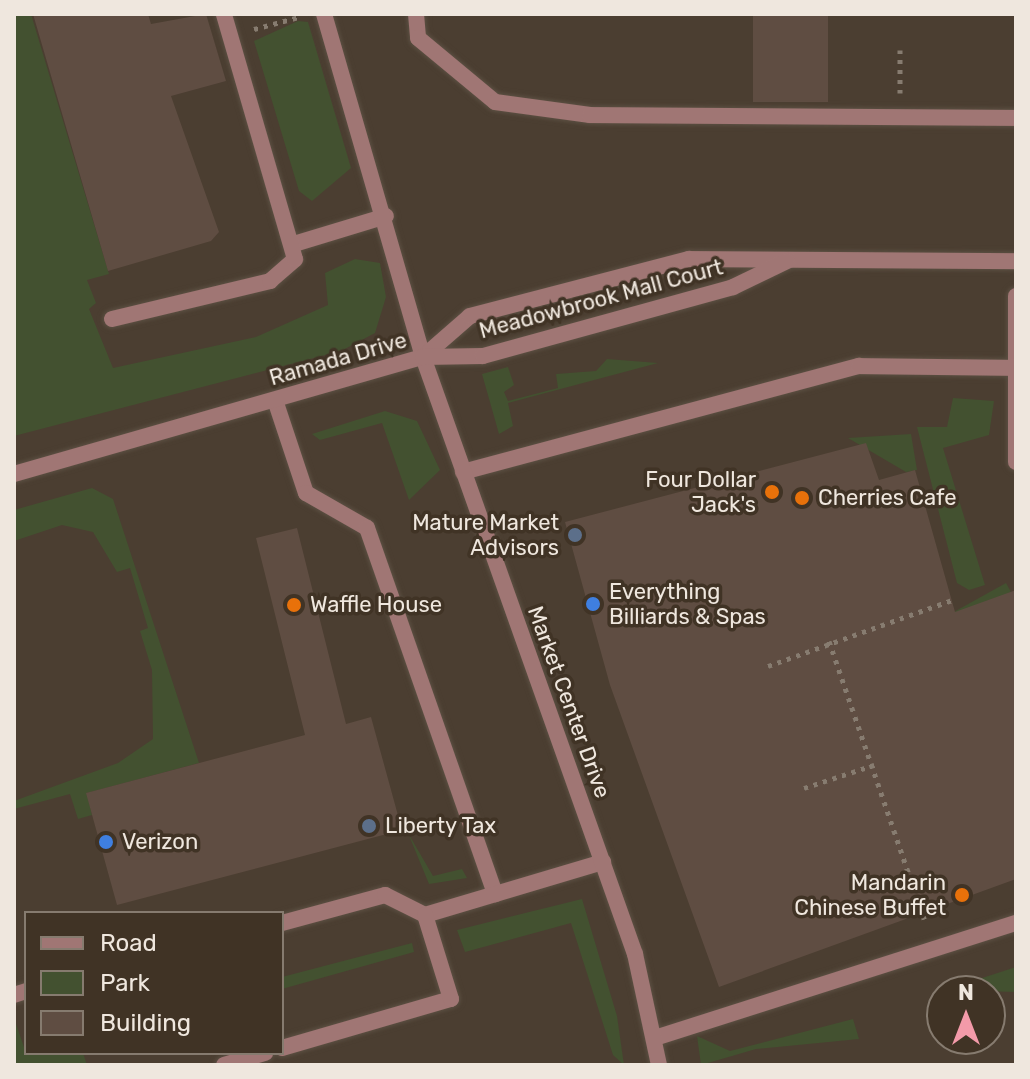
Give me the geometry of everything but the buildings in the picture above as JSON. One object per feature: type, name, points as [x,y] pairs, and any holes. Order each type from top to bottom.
[{"type":"street","points":[[112,319],[270,281],[295,259],[294,244],[224,14]]},
{"type":"street","name":"Ramada Drive","points":[[14,474],[423,357],[386,216],[324,14]]},
{"type":"street","points":[[416,14],[418,38],[495,102],[590,115],[1016,118]]},
{"type":"street","points":[[294,244],[386,216]]},
{"type":"street","name":"Meadowbrook Mall Court","points":[[423,357],[470,316],[689,259],[1016,261]]},
{"type":"street","name":"Meadowbrook Mall Court","points":[[423,357],[483,356],[733,287],[787,261]]},
{"type":"street","points":[[1015,458],[1016,296]]},
{"type":"street","name":"Market Center Drive","points":[[423,357],[603,862],[655,1038],[659,1065]]},
{"type":"street","points":[[463,472],[859,366],[1015,368]]},
{"type":"street","points":[[275,400],[306,493],[367,528],[495,894]]},
{"type":"street","points":[[284,922],[385,895],[425,915],[603,862]]},
{"type":"street","points":[[284,1047],[451,999],[425,915]]},
{"type":"street","points":[[655,1038],[1016,923]]},
{"type":"street","points":[[224,1065],[258,1055]]},
{"type":"path","points":[[273,24],[294,18]]},
{"type":"path","points":[[899,118],[900,50]]},
{"type":"path","points":[[768,666],[829,641],[955,599]]},
{"type":"path","points":[[829,641],[874,765],[924,919]]},
{"type":"path","points":[[804,788],[874,765]]},
{"type":"shaded area","points":[[14,14],[1016,14],[1016,1065],[14,1065]]},
{"type":"green space","points":[[14,14],[31,14],[109,274],[87,280],[96,303],[89,309],[113,368],[256,337],[328,305],[325,273],[355,259],[380,263],[386,297],[375,333],[341,351],[14,436]]},
{"type":"green space","points":[[298,21],[308,22],[351,168],[312,201],[299,191],[254,41]]},
{"type":"green space","points":[[607,359],[658,363],[508,403],[513,426],[499,434],[482,374],[508,367],[514,385],[504,392],[508,401],[558,388],[556,374],[596,371]]},
{"type":"green space","points":[[953,398],[994,401],[989,435],[943,448],[985,585],[969,590],[957,583],[917,427],[947,427]]},
{"type":"green space","points":[[385,411],[417,421],[440,470],[409,500],[382,423],[320,440],[312,434]]},
{"type":"green space","points":[[911,434],[917,470],[906,472],[848,438]]},
{"type":"green space","points":[[92,488],[113,499],[199,763],[87,793],[92,815],[78,819],[70,794],[14,809],[14,801],[118,763],[153,739],[152,670],[140,631],[148,628],[130,568],[117,572],[93,532],[62,525],[14,541],[14,510]]},
{"type":"green space","points":[[1006,583],[1011,592],[861,675],[856,666]]},
{"type":"green space","points":[[408,833],[433,876],[462,869],[467,878],[429,884]]},
{"type":"green space","points":[[582,899],[617,1016],[624,1065],[613,1055],[571,923],[465,952],[457,930]]},
{"type":"green space","points":[[412,943],[414,952],[284,988],[284,976]]},
{"type":"green space","points":[[1016,967],[1016,992],[1006,992],[1006,975],[991,975]]},
{"type":"green space","points":[[14,1018],[24,1055],[84,1055],[87,1065],[14,1065]]},
{"type":"green space","points":[[853,1019],[859,1039],[756,1049],[701,1065],[697,1036],[730,1051]]},
{"type":"place","name":"Four Dollar Jack's","points":[[772,492]]},
{"type":"place","name":"Cherries Cafe","points":[[802,498]]},
{"type":"place","name":"Mature Market Advisors","points":[[575,535]]},
{"type":"place","name":"Everything Billiards & Spas","points":[[593,604]]},
{"type":"place","name":"Waffle House","points":[[294,605]]},
{"type":"place","name":"Liberty Tax","points":[[369,826]]},
{"type":"place","name":"Verizon","points":[[106,842]]},
{"type":"place","name":"Mandarin Chinese Buffet","points":[[962,895]]}]
